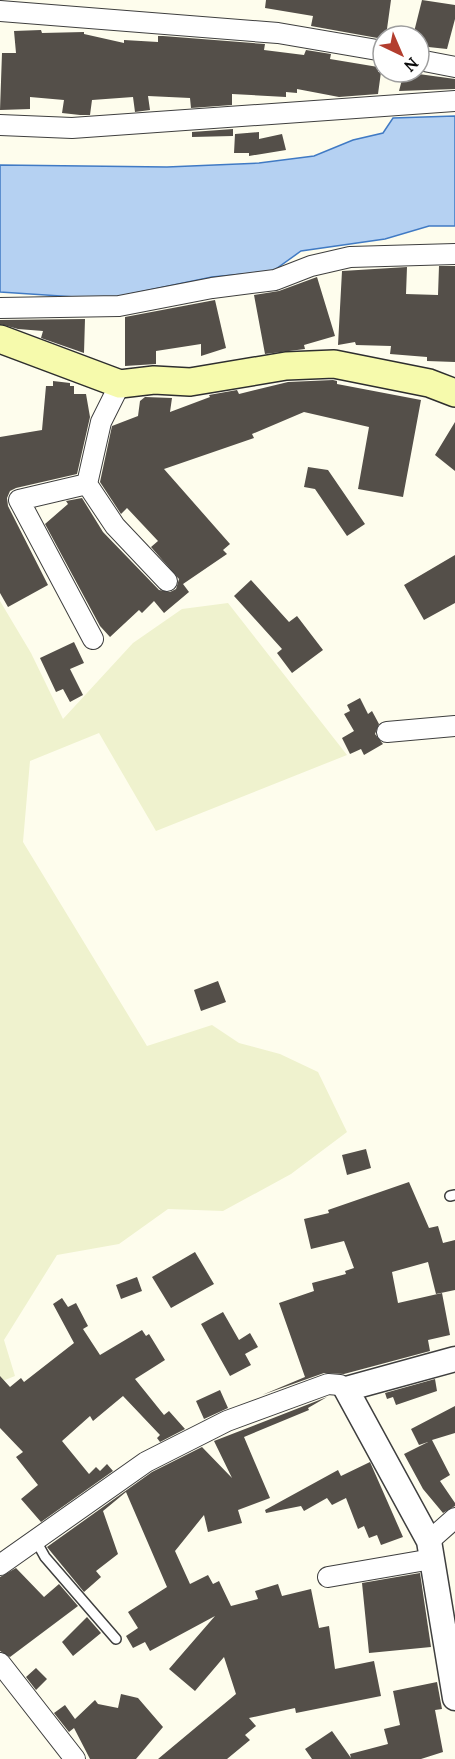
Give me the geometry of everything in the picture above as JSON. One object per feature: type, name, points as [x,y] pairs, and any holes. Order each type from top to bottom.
[{"type":"main road","points":[[0,339],[120,384],[154,380],[190,382],[286,366],[334,364],[429,383],[455,393]]},
{"type":"street","points":[[0,11],[278,33],[371,49]]},
{"type":"street","points":[[431,62],[455,67]]},
{"type":"street","points":[[0,125],[72,128],[291,115],[455,101]]},
{"type":"street","points":[[0,308],[119,306],[212,288],[275,280],[310,266],[350,257],[455,254]]},
{"type":"street","points":[[120,384],[101,422],[87,484],[116,526],[167,581]]},
{"type":"street","points":[[87,484],[19,500],[93,639]]},
{"type":"street","points":[[387,732],[455,726]]},
{"type":"street","points":[[346,1389],[455,1359]]},
{"type":"street","points":[[0,1565],[146,1462],[227,1420],[328,1384],[340,1385],[346,1389],[430,1550],[455,1698]]},
{"type":"street","points":[[328,1577],[430,1550],[455,1518]]},
{"type":"street","points":[[0,1663],[75,1759]]},
{"type":"lane","points":[[35,1539],[45,1557],[116,1639]]},
{"type":"green space","points":[[0,601],[31,653],[63,719],[133,643],[182,609],[228,603],[347,755],[156,831],[99,733],[30,761],[23,842],[147,1046],[212,1025],[239,1043],[280,1054],[318,1072],[347,1132],[291,1174],[223,1211],[168,1209],[119,1244],[57,1255],[4,1340],[15,1376],[0,1382]]},
{"type":"water","points":[[455,116],[455,226],[429,226],[385,239],[301,251],[273,271],[212,277],[106,299],[0,292],[0,165],[167,167],[259,163],[314,156],[353,140],[383,133],[393,118]]},
{"type":"building","points":[[266,0],[391,0],[388,24],[371,24],[371,37],[311,26],[313,16],[265,8]]},
{"type":"building","points":[[422,0],[455,5],[455,19],[447,49],[431,47],[431,24],[416,24]]},
{"type":"building","points":[[14,31],[84,32],[84,34],[124,43],[124,40],[158,42],[158,36],[163,36],[265,44],[264,50],[304,55],[306,50],[331,54],[330,59],[371,66],[371,84],[379,84],[378,94],[339,97],[297,89],[297,93],[286,92],[286,97],[232,94],[232,105],[191,108],[190,98],[148,96],[150,110],[135,112],[133,97],[92,100],[90,115],[62,113],[64,100],[30,97],[30,109],[0,110],[2,53],[16,53]]},
{"type":"building","points":[[431,76],[455,79],[455,89],[399,91],[401,84],[431,84]]},
{"type":"building","points":[[233,129],[233,136],[192,137],[192,132]]},
{"type":"building","points":[[259,132],[259,139],[282,134],[286,150],[249,156],[249,153],[234,153],[235,134]]},
{"type":"building","points":[[439,266],[455,266],[455,362],[427,361],[427,357],[390,354],[391,346],[356,345],[355,342],[338,345],[342,271],[407,267],[406,294],[438,295]]},
{"type":"building","points":[[317,277],[335,336],[304,345],[305,349],[265,354],[254,295],[279,291]]},
{"type":"building","points":[[215,300],[226,348],[201,356],[201,344],[156,351],[156,364],[125,366],[125,317]]},
{"type":"building","points":[[85,319],[84,353],[41,338],[43,331],[18,329],[0,324],[0,320]]},
{"type":"building","points":[[53,381],[70,383],[70,386],[74,386],[74,394],[86,394],[90,417],[77,474],[10,491],[7,498],[8,506],[48,585],[8,607],[0,593],[0,437],[42,430],[46,386],[53,386]]},
{"type":"building","points":[[337,381],[337,384],[421,400],[403,497],[358,489],[369,427],[304,412],[252,434],[254,438],[164,469],[230,544],[223,550],[227,554],[183,584],[189,592],[164,613],[154,601],[142,613],[139,610],[110,637],[100,626],[45,524],[68,504],[66,501],[82,498],[103,532],[159,590],[170,592],[176,589],[179,579],[151,547],[158,541],[127,508],[121,514],[100,482],[112,426],[138,416],[140,401],[145,397],[172,398],[170,412],[210,397],[209,395],[237,390],[239,394],[288,382]]},
{"type":"building","points":[[455,422],[455,471],[435,455]]},
{"type":"building","points":[[308,467],[328,470],[365,524],[347,536],[315,489],[304,487]]},
{"type":"building","points":[[455,555],[455,603],[424,620],[404,585]]},
{"type":"building","points":[[251,580],[289,622],[297,616],[323,650],[292,673],[277,653],[282,649],[234,596]]},
{"type":"building","points":[[74,642],[84,663],[70,669],[83,695],[70,702],[63,689],[56,692],[40,658]]},
{"type":"building","points":[[360,698],[368,714],[372,711],[379,724],[375,734],[383,744],[364,755],[361,749],[350,754],[342,738],[354,731],[344,714],[350,711],[347,705]]},
{"type":"building","points":[[218,981],[226,1002],[201,1011],[194,990]]},
{"type":"building","points":[[366,1149],[371,1168],[347,1175],[342,1155]]},
{"type":"building","points":[[409,1182],[429,1228],[438,1226],[443,1243],[455,1240],[455,1290],[436,1294],[428,1262],[392,1272],[398,1303],[442,1293],[450,1335],[428,1340],[430,1351],[344,1374],[324,1373],[262,1395],[305,1377],[279,1303],[314,1291],[312,1283],[346,1274],[345,1271],[354,1268],[344,1241],[311,1249],[304,1219],[329,1213],[328,1210]]},
{"type":"building","points":[[195,1252],[214,1284],[171,1308],[152,1277]]},
{"type":"building","points":[[137,1277],[142,1291],[121,1299],[116,1285]]},
{"type":"building","points":[[62,1298],[68,1307],[76,1303],[88,1326],[83,1329],[100,1355],[142,1330],[146,1336],[149,1334],[165,1360],[135,1379],[164,1415],[169,1411],[185,1429],[160,1442],[157,1438],[160,1435],[123,1396],[93,1421],[90,1416],[62,1441],[89,1474],[96,1467],[100,1471],[107,1464],[113,1471],[41,1522],[21,1499],[38,1485],[16,1457],[23,1452],[0,1428],[0,1376],[10,1387],[21,1378],[24,1382],[74,1343],[53,1304]]},
{"type":"building","points":[[223,1312],[239,1340],[250,1333],[258,1347],[245,1354],[251,1365],[230,1376],[201,1324]]},
{"type":"building","points":[[435,1379],[437,1391],[396,1405],[393,1397],[387,1399],[385,1393]]},
{"type":"building","points":[[220,1390],[228,1408],[204,1419],[196,1401]]},
{"type":"building","points":[[327,1397],[308,1408],[309,1410],[244,1437],[270,1498],[238,1510],[242,1523],[208,1532],[204,1515],[175,1551],[190,1584],[208,1575],[213,1584],[219,1581],[231,1606],[258,1599],[255,1591],[278,1584],[282,1596],[311,1589],[319,1628],[329,1626],[335,1669],[374,1661],[381,1696],[296,1713],[295,1708],[249,1718],[256,1726],[245,1735],[250,1740],[227,1759],[158,1759],[236,1694],[224,1657],[195,1691],[169,1669],[215,1616],[150,1651],[145,1642],[133,1648],[126,1636],[138,1628],[128,1612],[167,1587],[126,1492],[103,1511],[118,1554],[96,1571],[101,1577],[84,1592],[47,1547],[152,1472],[202,1447],[232,1478],[214,1441]]},
{"type":"building","points":[[455,1406],[455,1433],[432,1440],[450,1475],[440,1481],[455,1503],[455,1506],[443,1513],[423,1489],[404,1454],[428,1442],[419,1445],[411,1429]]},
{"type":"building","points":[[370,1462],[403,1537],[381,1545],[377,1535],[369,1538],[364,1526],[358,1529],[346,1498],[332,1505],[327,1498],[304,1511],[301,1506],[266,1513],[265,1510],[338,1470],[341,1476]]},
{"type":"building","points":[[16,1568],[44,1597],[59,1584],[78,1606],[10,1657],[0,1651],[0,1577]]},
{"type":"building","points":[[420,1573],[431,1647],[369,1653],[362,1583]]},
{"type":"building","points":[[87,1617],[101,1633],[73,1656],[62,1642]]},
{"type":"building","points":[[36,1668],[47,1679],[36,1690],[26,1677]]},
{"type":"building","points":[[437,1682],[442,1709],[435,1710],[443,1752],[421,1759],[312,1759],[305,1749],[332,1731],[351,1758],[350,1754],[388,1744],[384,1729],[400,1725],[393,1691]]},
{"type":"building","points":[[121,1694],[138,1698],[163,1727],[136,1759],[90,1759],[74,1728],[69,1732],[54,1713],[65,1705],[75,1719],[95,1700],[98,1704],[118,1708]]}]
